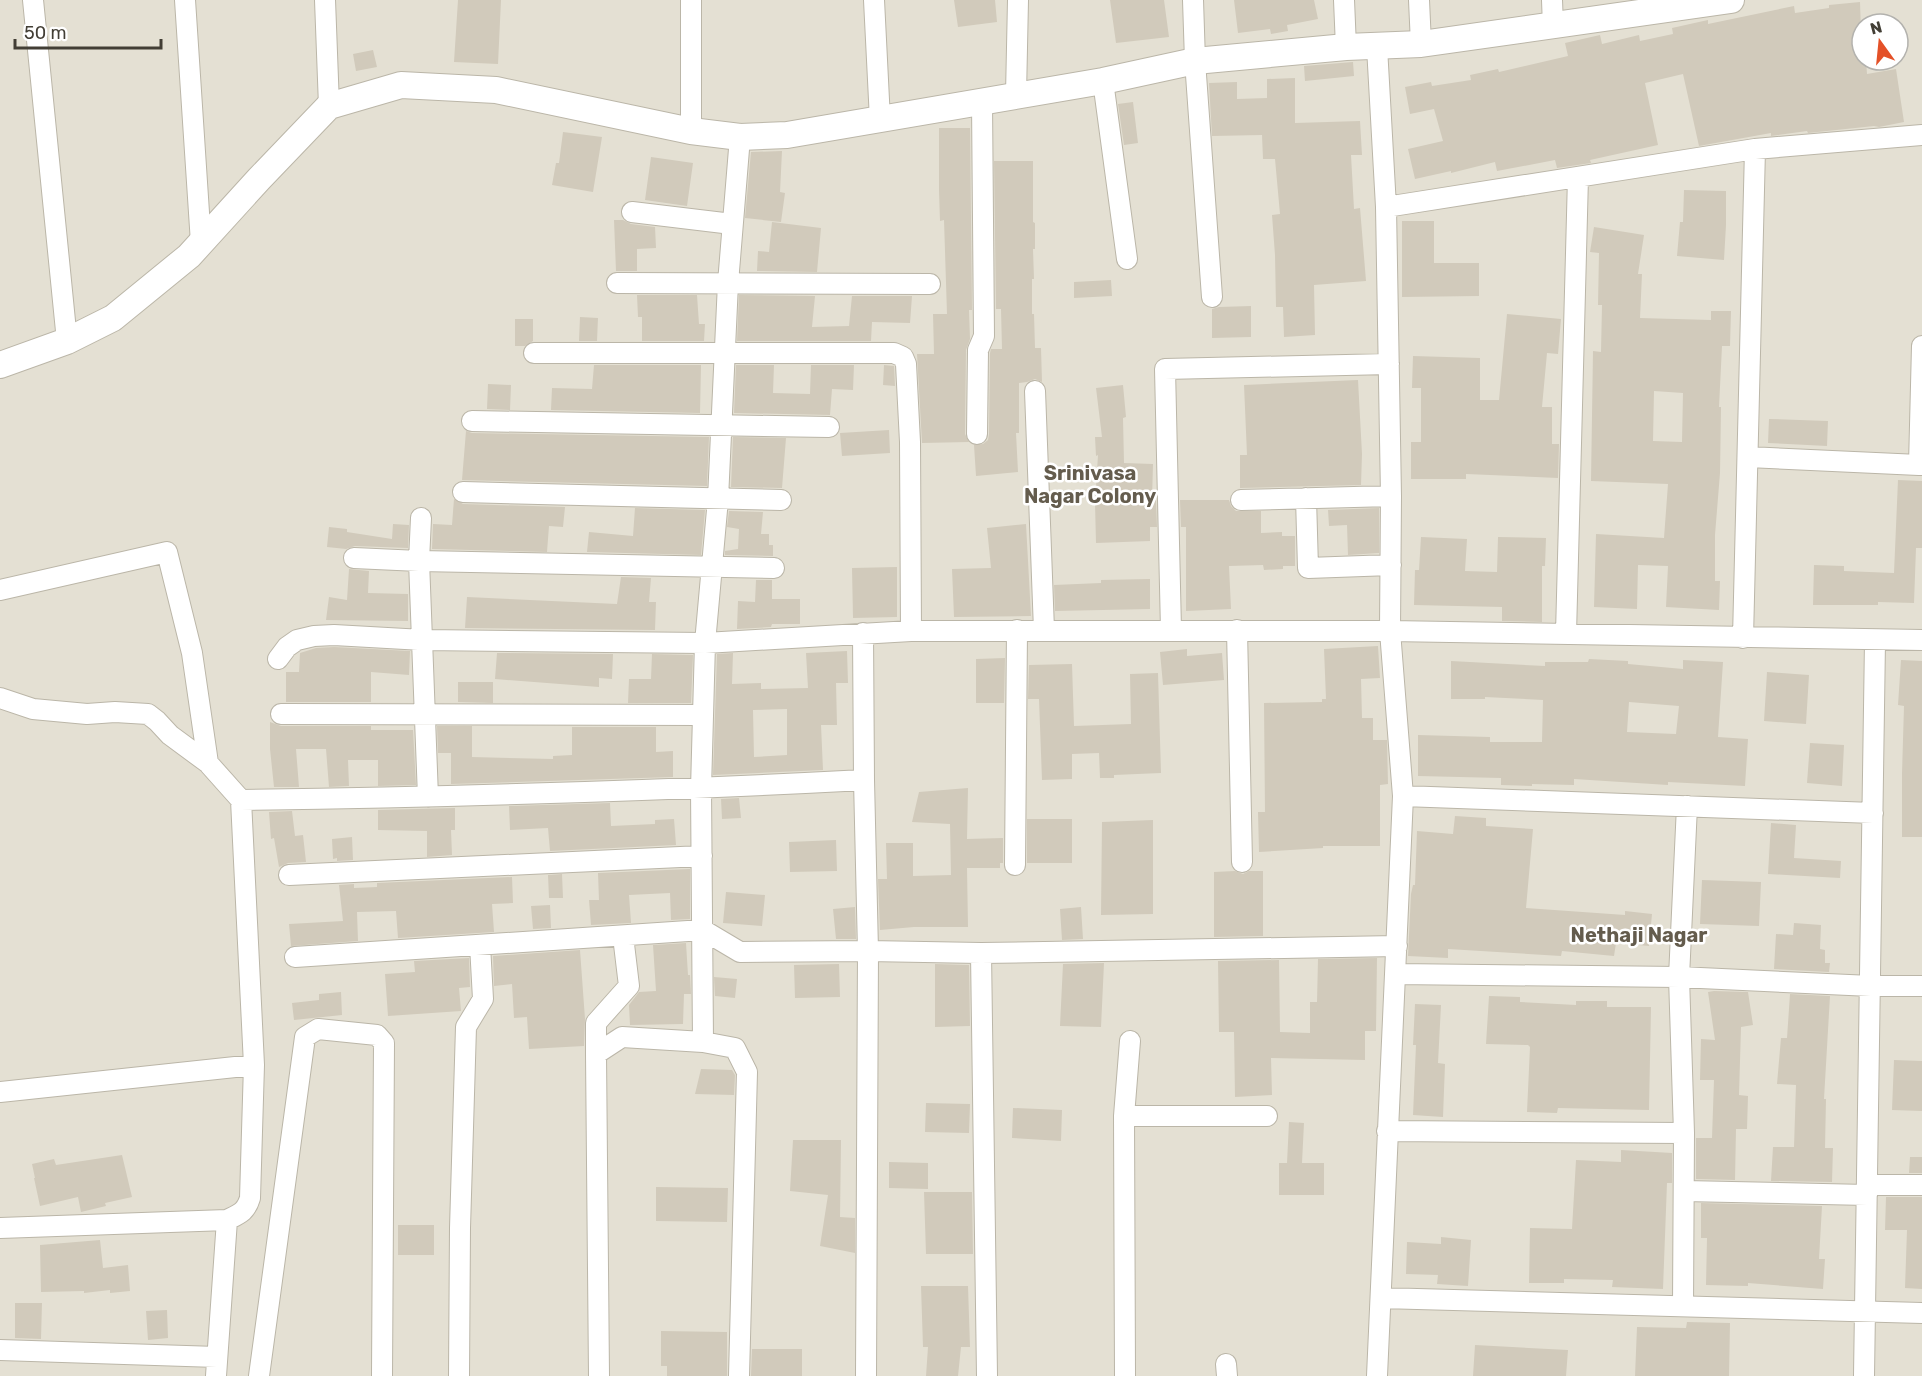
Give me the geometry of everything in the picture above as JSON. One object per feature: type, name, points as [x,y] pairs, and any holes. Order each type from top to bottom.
[{"type":"street","points":[[33,0],[67,341]]},
{"type":"street","points":[[185,0],[201,243]]},
{"type":"street","points":[[326,0],[329,106]]},
{"type":"street","points":[[691,0],[691,131]]},
{"type":"street","points":[[874,0],[880,120]]},
{"type":"street","points":[[1016,95],[1018,0]]},
{"type":"street","points":[[1193,0],[1195,61],[1212,297]]},
{"type":"street","points":[[1344,0],[1346,47]]},
{"type":"street","points":[[1419,0],[1421,44]]},
{"type":"street","points":[[1552,0],[1553,26]]},
{"type":"street","points":[[0,365],[67,341],[113,318],[189,256],[259,178],[329,106],[401,85],[496,90],[691,131],[740,137],[787,135],[1103,81],[1195,61],[1346,47],[1421,44],[1553,26],[1675,4],[1731,0]]},
{"type":"street","points":[[1377,47],[1386,207],[1392,565],[1390,631],[1403,796],[1377,1376]]},
{"type":"street","points":[[1103,81],[1127,259]]},
{"type":"street","points":[[977,434],[978,350],[984,336],[982,102]]},
{"type":"street","points":[[1386,207],[1755,149],[1922,135]]},
{"type":"street","points":[[703,1042],[702,789],[705,643],[718,499],[728,283],[740,137]]},
{"type":"street","points":[[1743,638],[1755,149]]},
{"type":"street","points":[[1566,634],[1578,177]]},
{"type":"street","points":[[633,212],[732,224]]},
{"type":"street","points":[[617,283],[930,284]]},
{"type":"street","points":[[1748,457],[1920,465],[1922,345]]},
{"type":"street","points":[[534,353],[894,353],[903,357],[906,364],[910,442],[911,631]]},
{"type":"street","points":[[1171,630],[1165,369],[1389,364]]},
{"type":"street","points":[[1035,391],[1044,630]]},
{"type":"street","points":[[472,421],[829,427]]},
{"type":"street","points":[[463,492],[781,500]]},
{"type":"street","points":[[1241,500],[1391,496]]},
{"type":"street","points":[[1306,498],[1308,568],[1392,565]]},
{"type":"street","points":[[421,518],[419,561],[428,797]]},
{"type":"street","points":[[0,590],[166,552],[192,653],[207,764]]},
{"type":"street","points":[[354,558],[774,568]]},
{"type":"street","points":[[1015,865],[1017,630]]},
{"type":"street","points":[[1237,630],[1242,862]]},
{"type":"street","points":[[278,659],[287,647],[297,640],[334,635],[423,640],[705,643],[911,631],[1237,630],[1922,640]]},
{"type":"street","points":[[863,633],[868,951],[866,1376]]},
{"type":"street","points":[[1864,1376],[1875,641]]},
{"type":"street","points":[[0,698],[33,709],[87,714],[115,712],[148,714],[207,764],[242,800],[254,1065],[250,1198],[241,1214],[227,1220],[0,1228]]},
{"type":"street","points":[[281,714],[704,715]]},
{"type":"street","points":[[242,800],[702,789],[864,780]]},
{"type":"street","points":[[1403,796],[1873,813]]},
{"type":"street","points":[[1683,1306],[1684,1133],[1679,977],[1687,806]]},
{"type":"street","points":[[289,875],[702,856]]},
{"type":"street","points":[[295,957],[703,930],[740,952],[981,953],[1397,946]]},
{"type":"street","points":[[599,1376],[596,1023],[629,986],[623,936]]},
{"type":"street","points":[[459,1376],[460,1228],[466,1027],[483,999],[480,945]]},
{"type":"street","points":[[981,953],[987,1376]]},
{"type":"street","points":[[1396,974],[1679,977],[1871,986],[1922,986]]},
{"type":"street","points":[[259,1376],[305,1037],[318,1029],[377,1035],[384,1043],[382,1376]]},
{"type":"street","points":[[596,1054],[622,1037],[703,1042],[735,1048],[747,1072],[739,1376]]},
{"type":"street","points":[[1125,1376],[1124,1116],[1130,1041]]},
{"type":"street","points":[[0,1092],[254,1065]]},
{"type":"street","points":[[1124,1116],[1268,1116]]},
{"type":"street","points":[[1387,1131],[1684,1133]]},
{"type":"street","points":[[1684,1191],[1867,1190],[1922,1185]]},
{"type":"street","points":[[0,1350],[216,1366],[227,1220]]},
{"type":"street","points":[[1381,1298],[1922,1313]]},
{"type":"shaded area","points":[[0,0],[1922,0],[1922,1376],[0,1376]]},
{"type":"building","points":[[458,0],[501,0],[498,64],[454,62]]},
{"type":"building","points":[[954,0],[995,0],[997,22],[958,27]]},
{"type":"building","points":[[1110,0],[1164,0],[1169,37],[1116,43]]},
{"type":"building","points":[[1234,0],[1314,0],[1318,19],[1287,25],[1288,31],[1271,34],[1270,29],[1238,33]]},
{"type":"building","points":[[1860,2],[1860,12],[1850,12],[1850,72],[1867,72],[1867,74],[1896,72],[1904,122],[1879,127],[1808,133],[1807,131],[1771,136],[1771,133],[1699,146],[1683,74],[1645,83],[1658,145],[1590,160],[1591,163],[1557,168],[1555,160],[1497,171],[1495,162],[1415,179],[1408,149],[1443,141],[1434,109],[1410,114],[1405,87],[1431,82],[1432,86],[1471,80],[1470,75],[1498,69],[1499,72],[1568,56],[1565,43],[1600,35],[1602,44],[1639,35],[1640,41],[1673,34],[1672,28],[1708,20],[1708,24],[1794,6],[1795,13],[1829,8],[1829,5]]},
{"type":"building","points":[[373,50],[377,67],[356,71],[353,54]]},
{"type":"building","points":[[1353,62],[1354,76],[1305,81],[1304,66]]},
{"type":"building","points":[[1295,78],[1295,123],[1360,121],[1362,155],[1351,155],[1354,209],[1360,208],[1366,281],[1314,285],[1315,335],[1284,337],[1283,307],[1276,307],[1272,215],[1280,214],[1275,159],[1263,159],[1262,135],[1212,136],[1209,83],[1237,82],[1237,99],[1267,98],[1267,79]]},
{"type":"building","points":[[1133,102],[1138,143],[1124,145],[1118,104]]},
{"type":"building","points":[[939,128],[970,128],[972,310],[969,310],[970,339],[966,350],[965,434],[969,442],[922,443],[917,354],[934,354],[933,314],[947,314],[944,220],[940,221]]},
{"type":"building","points":[[563,132],[602,137],[593,192],[552,185],[556,163],[559,163]]},
{"type":"building","points":[[782,151],[780,192],[785,193],[781,222],[745,218],[751,152]]},
{"type":"building","points":[[651,157],[693,163],[687,206],[645,200]]},
{"type":"building","points":[[994,161],[1033,161],[1035,249],[1033,249],[1032,314],[1034,314],[1035,348],[1041,348],[1042,382],[1035,379],[1019,383],[1019,433],[1016,433],[1018,472],[976,476],[974,445],[983,444],[988,440],[989,434],[990,353],[991,349],[1002,349],[1001,309],[996,309]]},
{"type":"building","points":[[1684,190],[1726,191],[1724,260],[1677,256],[1680,222],[1683,222]]},
{"type":"building","points":[[614,220],[655,227],[656,248],[637,249],[637,271],[616,271]]},
{"type":"building","points":[[1402,221],[1434,221],[1434,263],[1479,263],[1479,296],[1402,297]]},
{"type":"building","points":[[772,222],[821,228],[817,272],[757,271],[758,251],[769,252]]},
{"type":"building","points":[[1594,227],[1644,235],[1638,274],[1642,274],[1640,318],[1711,320],[1711,311],[1731,311],[1730,346],[1722,346],[1719,407],[1721,407],[1720,473],[1715,535],[1715,581],[1720,581],[1719,610],[1666,607],[1668,566],[1638,565],[1637,609],[1594,607],[1596,534],[1664,538],[1668,484],[1591,481],[1593,351],[1601,352],[1602,305],[1598,305],[1599,253],[1590,252]],"holes":[[[1654,391],[1683,393],[1682,442],[1653,441]]]},
{"type":"building","points":[[1111,280],[1112,296],[1074,298],[1074,282]]},
{"type":"building","points":[[637,295],[697,295],[699,324],[705,324],[704,341],[642,341],[642,317],[638,317]]},
{"type":"building","points":[[739,295],[815,296],[812,327],[849,326],[852,296],[912,296],[910,323],[872,322],[871,341],[737,341]]},
{"type":"building","points":[[1251,306],[1251,337],[1212,338],[1212,309]]},
{"type":"building","points":[[1507,314],[1561,319],[1558,354],[1547,353],[1542,407],[1552,407],[1552,444],[1559,444],[1558,478],[1466,474],[1466,479],[1411,479],[1411,442],[1421,442],[1421,388],[1412,388],[1413,356],[1480,358],[1480,400],[1499,400]]},
{"type":"building","points":[[580,317],[598,318],[597,341],[579,341]]},
{"type":"building","points":[[515,319],[533,319],[533,341],[525,346],[515,346]]},
{"type":"building","points":[[594,365],[701,365],[700,413],[551,410],[552,388],[592,389]]},
{"type":"building","points":[[736,365],[774,365],[773,393],[810,394],[811,365],[854,365],[853,390],[832,389],[830,415],[734,413]]},
{"type":"building","points":[[884,365],[894,366],[895,386],[883,385]]},
{"type":"building","points":[[1358,380],[1362,454],[1361,485],[1240,488],[1240,455],[1247,455],[1244,385]]},
{"type":"building","points":[[488,384],[511,385],[510,410],[487,409]]},
{"type":"building","points":[[1123,385],[1126,417],[1123,418],[1124,463],[1153,464],[1152,500],[1156,500],[1157,527],[1150,527],[1150,541],[1096,543],[1095,503],[1098,455],[1096,456],[1095,437],[1102,437],[1096,388]]},
{"type":"building","points":[[1769,419],[1828,421],[1827,446],[1768,443]]},
{"type":"building","points":[[889,430],[890,453],[842,456],[840,433]]},
{"type":"building","points":[[466,431],[472,433],[709,437],[707,486],[462,480]]},
{"type":"building","points":[[733,437],[786,438],[782,488],[731,487]]},
{"type":"building","points":[[1898,480],[1922,481],[1922,548],[1916,548],[1914,603],[1813,605],[1814,565],[1844,566],[1844,571],[1894,573]]},
{"type":"building","points":[[454,499],[463,504],[565,507],[563,527],[549,526],[547,552],[432,549],[433,524],[452,525]]},
{"type":"building","points":[[1180,500],[1229,500],[1236,511],[1261,511],[1261,533],[1282,532],[1282,536],[1295,536],[1295,566],[1264,570],[1263,565],[1229,566],[1231,609],[1186,611],[1186,527],[1181,527]]},
{"type":"building","points":[[635,508],[705,510],[701,555],[587,552],[589,532],[633,536]]},
{"type":"building","points":[[1379,508],[1379,553],[1348,555],[1347,525],[1329,526],[1328,510]]},
{"type":"building","points":[[729,511],[763,512],[761,534],[769,534],[769,545],[773,545],[773,556],[725,555],[725,551],[738,549],[739,529],[727,527]]},
{"type":"building","points":[[393,524],[409,525],[408,548],[327,547],[329,527],[392,539]]},
{"type":"building","points":[[1026,524],[1031,616],[954,617],[952,569],[991,568],[987,528]]},
{"type":"building","points":[[1421,537],[1467,539],[1465,571],[1497,572],[1498,537],[1546,538],[1545,566],[1542,566],[1542,622],[1502,621],[1502,607],[1414,605],[1415,570],[1419,570]]},
{"type":"building","points":[[897,567],[897,617],[853,618],[852,568]]},
{"type":"building","points":[[349,569],[369,571],[368,593],[408,594],[408,621],[326,620],[329,597],[347,600]]},
{"type":"building","points":[[621,577],[651,578],[649,602],[656,602],[655,630],[465,628],[467,597],[617,604]]},
{"type":"building","points":[[1150,579],[1150,609],[1055,611],[1054,585],[1101,583],[1101,580]]},
{"type":"building","points":[[756,580],[772,580],[772,599],[800,599],[800,624],[772,624],[771,627],[737,629],[738,601],[755,602]]},
{"type":"building","points":[[1378,646],[1380,678],[1361,679],[1362,718],[1373,718],[1373,740],[1387,740],[1388,784],[1380,785],[1380,846],[1323,846],[1323,848],[1259,852],[1258,812],[1265,812],[1264,703],[1322,702],[1322,699],[1326,699],[1324,649]]},
{"type":"building","points":[[316,648],[410,651],[409,675],[371,672],[371,702],[286,702],[286,672],[299,672],[300,653]]},
{"type":"building","points":[[1187,649],[1187,656],[1222,653],[1224,680],[1163,685],[1160,652]]},
{"type":"building","points":[[847,651],[848,683],[836,683],[837,725],[821,725],[823,770],[713,775],[717,654],[733,653],[732,684],[761,683],[761,689],[808,688],[806,653]],"holes":[[[787,709],[787,755],[754,757],[753,710]]]},
{"type":"building","points":[[497,653],[613,654],[612,679],[599,678],[599,687],[495,679]]},
{"type":"building","points":[[652,654],[693,655],[691,703],[628,703],[629,679],[651,679]]},
{"type":"building","points":[[1005,658],[1004,703],[976,703],[976,659]]},
{"type":"building","points":[[1589,659],[1628,661],[1628,664],[1683,669],[1683,660],[1723,662],[1718,737],[1748,739],[1745,786],[1668,782],[1668,785],[1574,779],[1574,785],[1532,784],[1532,786],[1501,785],[1501,778],[1418,776],[1418,735],[1490,737],[1490,742],[1542,742],[1543,700],[1485,697],[1485,699],[1451,699],[1451,661],[1545,666],[1545,662],[1588,662]],"holes":[[[1629,702],[1679,706],[1676,734],[1627,732]]]},
{"type":"building","points":[[1901,660],[1922,661],[1922,837],[1902,837],[1904,706],[1898,705]]},
{"type":"building","points":[[1072,664],[1074,726],[1131,724],[1130,674],[1158,673],[1161,773],[1114,775],[1114,778],[1100,778],[1099,753],[1072,754],[1072,779],[1042,780],[1039,699],[1028,699],[1029,665]]},
{"type":"building","points":[[1767,672],[1809,675],[1806,724],[1764,721]]},
{"type":"building","points":[[458,682],[493,682],[493,703],[458,702]]},
{"type":"building","points":[[270,722],[281,726],[371,726],[371,730],[413,730],[416,785],[378,786],[378,760],[348,760],[349,786],[329,787],[326,749],[296,749],[299,787],[274,787]]},
{"type":"building","points":[[437,726],[472,726],[472,757],[553,759],[553,756],[572,755],[572,727],[656,727],[656,752],[673,751],[673,777],[451,784],[451,753],[438,753]]},
{"type":"building","points":[[1810,743],[1844,745],[1842,786],[1807,783]]},
{"type":"building","points":[[968,788],[967,839],[1003,838],[1003,863],[1000,863],[1000,868],[967,868],[968,927],[914,927],[880,930],[878,879],[887,879],[886,843],[913,843],[913,876],[951,875],[950,824],[912,822],[919,792]]},
{"type":"building","points":[[739,798],[741,818],[722,819],[721,799]]},
{"type":"building","points":[[610,803],[611,826],[655,824],[655,820],[674,819],[676,845],[550,851],[548,828],[510,830],[509,806]]},
{"type":"building","points":[[455,808],[455,830],[451,830],[452,855],[427,857],[427,831],[378,830],[378,810]]},
{"type":"building","points":[[292,811],[295,836],[303,835],[306,862],[288,863],[279,867],[274,838],[271,839],[269,812]]},
{"type":"building","points":[[1455,816],[1486,818],[1486,826],[1533,829],[1526,908],[1625,915],[1625,911],[1652,914],[1649,946],[1616,943],[1614,956],[1562,951],[1561,956],[1448,949],[1448,958],[1408,956],[1411,894],[1413,885],[1415,885],[1417,831],[1453,834]]},
{"type":"building","points":[[1027,819],[1072,819],[1072,863],[1027,863]]},
{"type":"building","points":[[1153,820],[1153,914],[1101,915],[1102,822]]},
{"type":"building","points":[[1771,823],[1796,825],[1794,858],[1841,861],[1840,878],[1768,874]]},
{"type":"building","points":[[352,837],[353,860],[333,859],[332,839]]},
{"type":"building","points":[[836,840],[837,871],[790,872],[789,842]]},
{"type":"building","points":[[690,869],[690,919],[671,920],[670,893],[629,895],[631,923],[591,925],[589,900],[599,900],[598,873]]},
{"type":"building","points":[[1235,871],[1243,874],[1249,871],[1263,871],[1263,936],[1214,937],[1214,872]]},
{"type":"building","points":[[562,874],[563,898],[549,898],[548,875]]},
{"type":"building","points":[[512,877],[513,903],[492,904],[494,932],[398,938],[396,911],[357,912],[358,941],[291,946],[289,924],[343,921],[339,885],[354,884],[354,888],[377,887],[377,883]]},
{"type":"building","points":[[1702,880],[1761,882],[1759,926],[1700,924]]},
{"type":"building","points":[[726,892],[765,895],[762,926],[723,923]]},
{"type":"building","points":[[550,905],[551,928],[533,929],[531,906]]},
{"type":"building","points":[[855,907],[856,939],[836,939],[833,909]]},
{"type":"building","points":[[1081,907],[1083,939],[1062,940],[1060,909]]},
{"type":"building","points":[[1794,923],[1821,925],[1820,949],[1825,950],[1825,963],[1830,963],[1829,972],[1774,969],[1776,934],[1793,935]]},
{"type":"building","points":[[686,943],[691,994],[684,994],[683,1024],[630,1025],[629,1005],[639,992],[656,991],[653,945]]},
{"type":"building","points":[[580,950],[585,1019],[584,1046],[529,1049],[527,1017],[514,1018],[512,984],[494,986],[493,956]]},
{"type":"building","points":[[469,958],[470,987],[459,988],[461,1011],[388,1016],[385,974],[415,972],[414,961]]},
{"type":"building","points":[[1377,958],[1376,1031],[1365,1031],[1365,1060],[1271,1058],[1272,1095],[1235,1097],[1234,1032],[1219,1032],[1218,961],[1279,960],[1280,1032],[1310,1033],[1310,1002],[1317,1002],[1318,959]]},
{"type":"building","points":[[1104,963],[1101,1027],[1060,1026],[1063,964]]},
{"type":"building","points":[[839,964],[840,997],[795,998],[794,965]]},
{"type":"building","points":[[935,964],[969,965],[970,1026],[935,1027]]},
{"type":"building","points":[[714,977],[737,979],[735,998],[715,996]]},
{"type":"building","points":[[341,992],[342,1015],[294,1020],[292,1003],[319,1000],[319,994]]},
{"type":"building","points":[[1708,992],[1748,992],[1753,1025],[1741,1027],[1739,1095],[1748,1096],[1747,1129],[1736,1129],[1735,1180],[1696,1179],[1696,1138],[1712,1138],[1714,1080],[1700,1080],[1701,1039],[1715,1040]]},
{"type":"building","points":[[1790,994],[1830,996],[1824,1099],[1826,1099],[1825,1148],[1833,1148],[1832,1182],[1771,1181],[1773,1147],[1794,1147],[1796,1085],[1777,1084],[1781,1038],[1787,1038]]},
{"type":"building","points":[[1489,996],[1520,997],[1520,1002],[1576,1005],[1576,1001],[1607,1001],[1607,1007],[1651,1007],[1649,1110],[1558,1108],[1557,1113],[1527,1112],[1530,1047],[1528,1045],[1486,1044]]},
{"type":"building","points":[[1415,1004],[1441,1005],[1438,1063],[1445,1064],[1443,1117],[1413,1115]]},
{"type":"building","points":[[1894,1060],[1922,1061],[1922,1111],[1892,1110]]},
{"type":"building","points":[[701,1069],[732,1070],[735,1075],[734,1095],[695,1094]]},
{"type":"building","points":[[926,1103],[970,1104],[969,1133],[925,1132]]},
{"type":"building","points":[[1013,1108],[1062,1110],[1061,1141],[1012,1138]]},
{"type":"building","points":[[1289,1122],[1304,1123],[1302,1163],[1324,1163],[1324,1195],[1279,1195],[1279,1163],[1287,1163]]},
{"type":"building","points":[[793,1140],[841,1140],[840,1217],[855,1218],[855,1253],[820,1246],[828,1195],[790,1191]]},
{"type":"building","points":[[1621,1150],[1672,1153],[1672,1183],[1667,1183],[1663,1289],[1612,1287],[1613,1280],[1564,1279],[1564,1283],[1529,1283],[1530,1228],[1572,1229],[1576,1160],[1621,1162]]},
{"type":"building","points":[[122,1155],[132,1197],[105,1203],[106,1206],[81,1212],[78,1197],[40,1206],[32,1164],[54,1159],[56,1165]]},
{"type":"building","points":[[1910,1157],[1922,1157],[1922,1173],[1909,1173]]},
{"type":"building","points":[[889,1162],[928,1163],[928,1189],[889,1188]]},
{"type":"building","points":[[656,1187],[728,1188],[727,1222],[656,1221]]},
{"type":"building","points":[[924,1192],[972,1192],[973,1254],[926,1254]]},
{"type":"building","points":[[1886,1197],[1922,1197],[1922,1289],[1905,1288],[1907,1230],[1885,1230]]},
{"type":"building","points":[[1701,1203],[1822,1206],[1819,1259],[1825,1259],[1823,1289],[1748,1283],[1748,1286],[1706,1285],[1707,1238],[1701,1238]]},
{"type":"building","points":[[398,1225],[434,1225],[434,1255],[398,1255]]},
{"type":"building","points":[[1441,1237],[1471,1240],[1468,1286],[1437,1284],[1438,1275],[1406,1274],[1407,1242],[1441,1244]]},
{"type":"building","points":[[100,1240],[103,1268],[128,1265],[130,1291],[41,1292],[40,1245]]},
{"type":"building","points":[[921,1286],[968,1286],[970,1347],[961,1347],[958,1376],[926,1376],[928,1347],[923,1347]]},
{"type":"building","points":[[15,1303],[42,1303],[41,1339],[15,1338]]},
{"type":"building","points":[[167,1310],[168,1338],[148,1340],[146,1311]]},
{"type":"building","points":[[1687,1322],[1730,1323],[1729,1376],[1635,1376],[1637,1327],[1686,1328]]},
{"type":"building","points":[[661,1331],[727,1332],[727,1376],[667,1376],[667,1366],[661,1366]]},
{"type":"building","points":[[1475,1345],[1568,1350],[1566,1376],[1473,1376]]},
{"type":"building","points":[[752,1349],[802,1349],[802,1376],[751,1376]]},
{"type":"district","name":"Srinivasa Nagar Colony","points":[[1090,484]]},
{"type":"district","name":"Nethaji Nagar","points":[[1639,935]]}]
